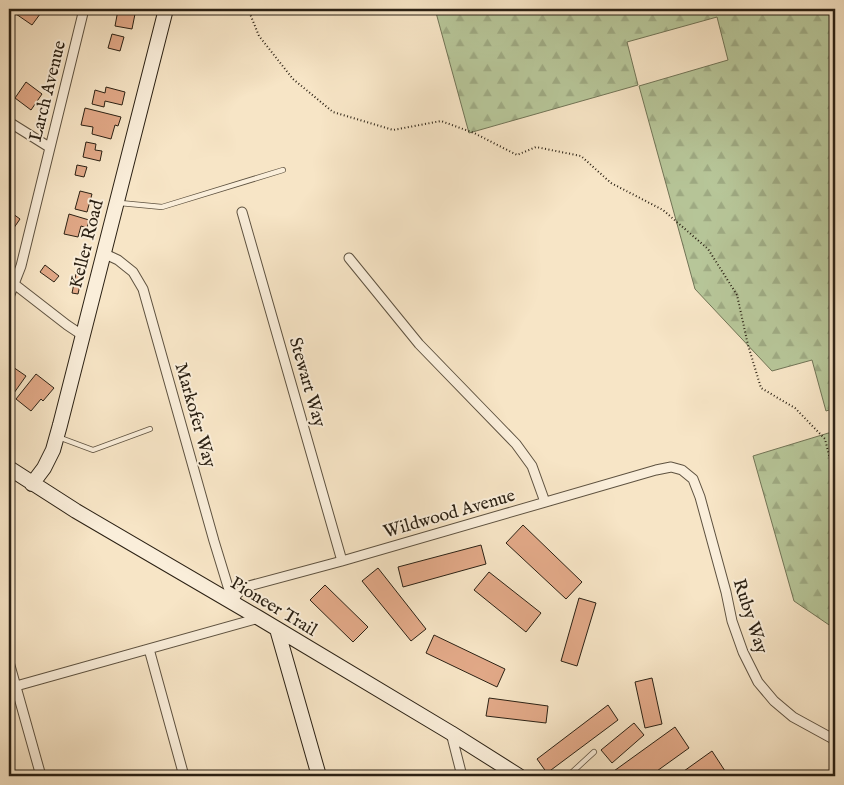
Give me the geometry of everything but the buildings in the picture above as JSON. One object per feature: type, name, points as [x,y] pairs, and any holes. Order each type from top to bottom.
[{"type":"street","name":"Larch Avenue","points":[[9,296],[12,282],[21,266],[84,9]]},
{"type":"street","name":"Keller Road","points":[[32,484],[44,468],[57,437],[166,9]]},
{"type":"street","points":[[9,122],[49,147]]},
{"type":"street","name":"Stewart Way","points":[[242,212],[342,561]]},
{"type":"street","name":"Markofer Way","points":[[103,253],[118,260],[133,272],[143,289],[233,603]]},
{"type":"street","points":[[350,258],[419,344],[516,444],[532,466],[545,502]]},
{"type":"street","points":[[12,282],[82,335]]},
{"type":"street","name":"Wildwood Avenue","points":[[233,603],[237,594],[245,587],[342,561],[656,470],[671,467],[682,470]]},
{"type":"street","name":"Pioneer Trail","points":[[9,468],[32,484],[259,618],[519,776]]},
{"type":"street","name":"Ruby Way","points":[[682,470],[693,479],[700,498],[732,621],[743,652],[758,682],[774,701],[793,717],[835,740]]},
{"type":"street","points":[[12,688],[259,618]]},
{"type":"street","points":[[277,629],[319,776]]},
{"type":"street","points":[[149,649],[184,776]]},
{"type":"street","points":[[9,662],[12,688],[41,776]]},
{"type":"street","points":[[451,734],[462,776]]},
{"type":"lane","points":[[116,203],[162,207],[283,170]]},
{"type":"lane","points":[[57,437],[93,450],[150,429]]},
{"type":"lane","points":[[568,776],[594,752]]},
{"type":"path","points":[[248,9],[259,36],[293,79],[333,112],[393,130],[441,121],[474,133],[516,155],[536,147],[581,156],[611,183],[663,210],[708,249],[737,295],[748,346],[760,388],[795,408],[825,439],[835,479]]},
{"type":"green space","points":[[435,9],[835,9],[835,408],[826,411],[812,360],[772,371],[695,289],[639,86],[728,60],[717,17],[627,42],[638,85],[469,133]]},
{"type":"green space","points":[[835,431],[835,629],[794,601],[753,456]]}]
